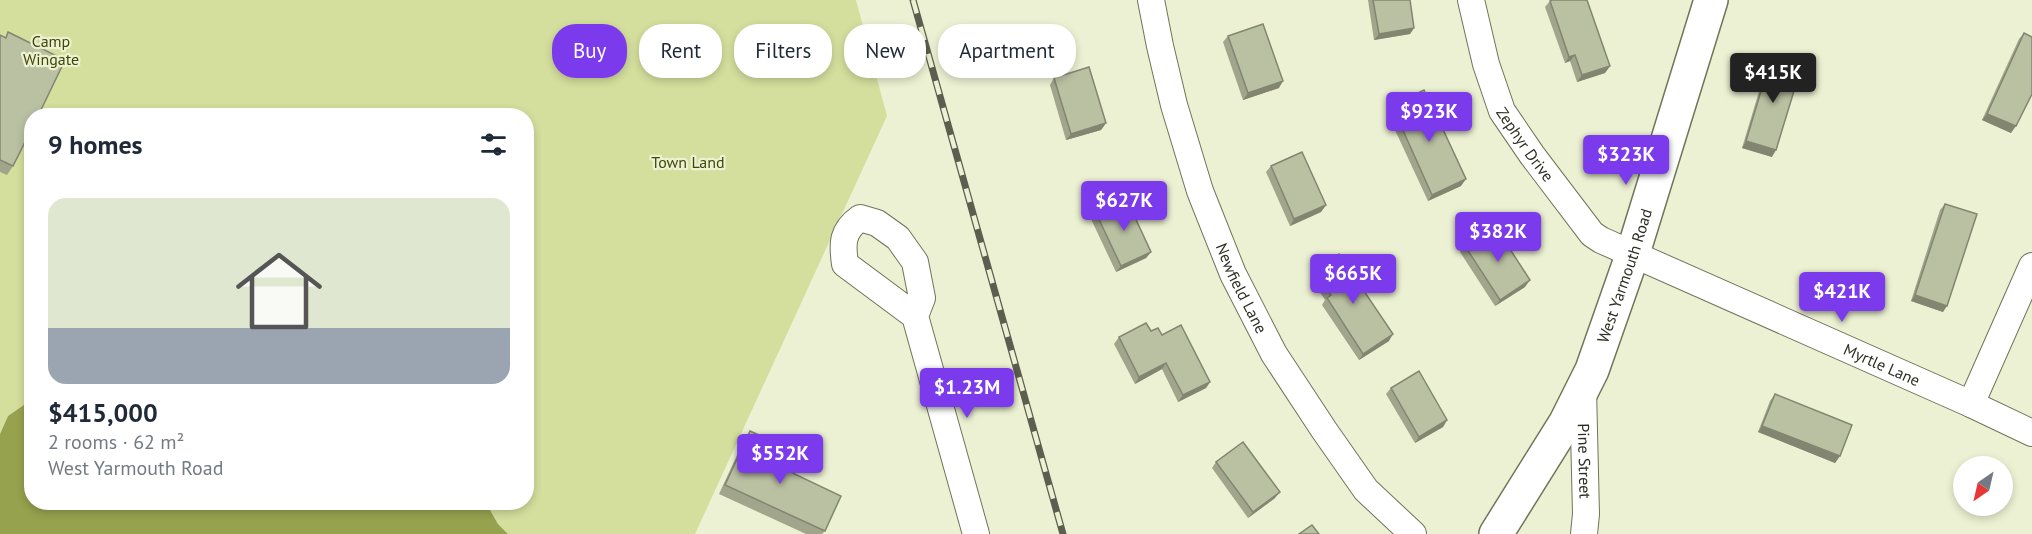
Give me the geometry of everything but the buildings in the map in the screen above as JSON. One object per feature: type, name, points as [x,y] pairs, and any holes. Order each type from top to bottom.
[{"type":"main road","name":"West Yarmouth Road","points":[[1496,534],[1560,432],[1583,388],[1609,323],[1633,253],[1711,0]]},
{"type":"street","name":"Newfield Lane","points":[[1151,0],[1174,105],[1200,191],[1233,274],[1274,354],[1324,430],[1366,490],[1413,534]]},
{"type":"street","name":"Zephyr Drive","points":[[1471,0],[1486,64],[1502,111],[1584,226],[1600,240],[1633,253]]},
{"type":"street","name":"Myrtle Lane","points":[[1633,253],[2032,433]]},
{"type":"street","points":[[1971,404],[2032,266]]},
{"type":"street","points":[[915,316],[976,534]]},
{"type":"street","name":"Pine Street","points":[[1583,388],[1586,514],[1584,534]]},
{"type":"green space","name":"Town Land","points":[[0,0],[856,0],[862,24],[844,24],[844,78],[877,78],[887,116],[695,534],[508,534],[498,524],[490,510],[534,510],[534,108],[24,108],[24,405],[8,416],[0,434]]},
{"type":"shaded area","points":[[24,405],[24,510],[490,510],[498,524],[508,534],[0,534],[0,434],[8,416]]},
{"type":"railway","points":[[913,0],[1063,534]]},
{"type":"park label","name":"Camp Wingate","points":[[51,50]]}]
